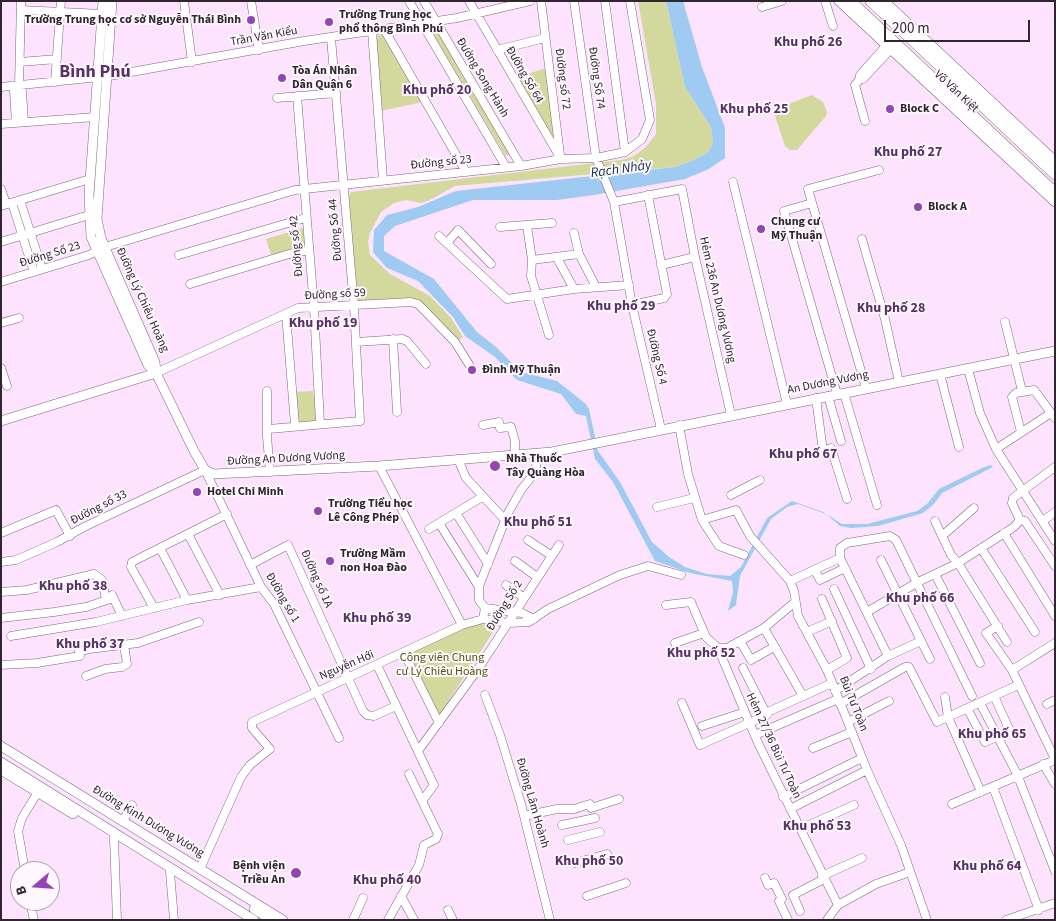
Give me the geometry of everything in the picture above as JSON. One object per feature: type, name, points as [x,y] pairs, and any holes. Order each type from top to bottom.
[{"type":"highway","name":"Võ Văn Kiệt","points":[[850,1],[877,29],[1055,193]]},
{"type":"highway","name":"Võ Văn Kiệt","points":[[871,1],[1055,174]]},
{"type":"highway","points":[[877,29],[888,17]]},
{"type":"main road","name":"Đường Lý Chiêu Hoàng","points":[[103,1],[99,78],[90,179],[90,231],[155,362],[156,373]]},
{"type":"main road","name":"Đường Lý Chiêu Hoàng","points":[[100,249],[97,211],[109,76],[112,1]]},
{"type":"main road","name":"Võ Văn Kiệt","points":[[839,1],[1055,202]]},
{"type":"main road","name":"Võ Văn Kiệt","points":[[884,1],[1055,161]]},
{"type":"main road","name":"An Dương Vương","points":[[606,440],[1055,351]]},
{"type":"main road","points":[[1,421],[156,373],[205,470]]},
{"type":"main road","name":"Đường An Dương Vương","points":[[205,470],[218,475],[379,466],[540,453],[579,447],[606,440]]},
{"type":"main road","name":"Đường Kinh Dương Vương","points":[[1,746],[46,786]]},
{"type":"main road","name":"Đường Kinh Dương Vương","points":[[1,753],[46,786],[118,830],[200,869],[283,920]]},
{"type":"main road","name":"Đường Kinh Dương Vương","points":[[1,762],[46,786],[118,830],[170,869],[245,920]]},
{"type":"main road","name":"Đường Kinh Dương Vương","points":[[1,770],[46,786]]},
{"type":"main road","name":"Đường Kinh Dương Vương","points":[[165,851],[271,920]]},
{"type":"main road","name":"Đường Kinh Dương Vương","points":[[170,869],[254,920]]},
{"type":"street","points":[[55,82],[61,1]]},
{"type":"street","points":[[184,1],[192,62]]},
{"type":"street","points":[[251,1],[259,50]]},
{"type":"street","name":"Đường Song Hành","points":[[409,1],[506,167]]},
{"type":"street","name":"Đường Song Hành","points":[[424,1],[522,166]]},
{"type":"street","name":"Đường Số 64","points":[[469,1],[561,159]]},
{"type":"street","name":"Trần Văn Kiểu","points":[[1,87],[99,78],[477,14],[530,1]]},
{"type":"street","name":"Đường số 72","points":[[541,1],[561,159]]},
{"type":"street","name":"Đường Số 74","points":[[574,1],[596,158],[613,200]]},
{"type":"street","points":[[605,1],[625,152]]},
{"type":"street","name":"Đường số 23","points":[[100,249],[283,193],[304,189],[522,166],[561,159],[596,158],[625,152],[642,139],[650,120],[630,1]]},
{"type":"street","points":[[762,7],[782,1]]},
{"type":"street","points":[[825,1],[833,26]]},
{"type":"street","points":[[20,123],[14,91],[19,85],[21,6],[102,14]]},
{"type":"street","points":[[384,29],[466,172]]},
{"type":"street","points":[[372,31],[383,180]]},
{"type":"street","name":"Đường Số 44","points":[[320,424],[360,421],[354,306],[331,38]]},
{"type":"street","points":[[497,50],[545,38]]},
{"type":"street","points":[[865,122],[855,85],[860,79],[860,75],[888,48]]},
{"type":"street","points":[[20,62],[57,59]]},
{"type":"street","points":[[277,98],[336,93]]},
{"type":"street","name":"Đường số 42","points":[[297,96],[305,218],[314,308],[320,424]]},
{"type":"street","points":[[1,124],[95,117]]},
{"type":"street","points":[[866,388],[808,189],[878,170]]},
{"type":"street","points":[[9,203],[90,179]]},
{"type":"street","points":[[732,182],[787,404]]},
{"type":"street","points":[[1,189],[26,234],[38,270]]},
{"type":"street","name":"Hẻm 236 An Dương Vương","points":[[648,195],[682,189],[695,257],[731,415]]},
{"type":"street","points":[[613,200],[648,195],[661,264],[666,297],[632,305]]},
{"type":"street","name":"Đường Số 4","points":[[613,200],[632,305],[661,429]]},
{"type":"street","points":[[812,203],[784,211],[836,394],[877,505]]},
{"type":"street","points":[[1,242],[89,215]]},
{"type":"street","points":[[179,255],[305,218]]},
{"type":"street","points":[[500,228],[552,223]]},
{"type":"street","points":[[528,226],[532,260],[531,276],[549,335]]},
{"type":"street","points":[[447,243],[458,230],[491,264]]},
{"type":"street","points":[[574,233],[579,254],[596,287]]},
{"type":"street","points":[[439,236],[507,299],[574,289],[629,285]]},
{"type":"street","points":[[862,239],[885,319],[899,382]]},
{"type":"street","name":"Đường Số 23","points":[[1,282],[100,249]]},
{"type":"street","points":[[190,284],[289,254],[309,250]]},
{"type":"street","points":[[532,260],[579,254]]},
{"type":"street","points":[[661,264],[695,257]]},
{"type":"street","points":[[557,258],[574,289]]},
{"type":"street","name":"Đường số 59","points":[[156,373],[298,308],[411,302],[418,304],[455,342],[470,366]]},
{"type":"street","points":[[286,314],[295,426]]},
{"type":"street","points":[[1,323],[19,318]]},
{"type":"street","points":[[1005,322],[1022,391]]},
{"type":"street","points":[[356,342],[393,339],[407,341],[426,364]]},
{"type":"street","points":[[393,339],[398,412]]},
{"type":"street","points":[[1,369],[7,386]]},
{"type":"street","points":[[968,369],[980,413],[996,449],[1055,540]]},
{"type":"street","points":[[940,374],[958,448]]},
{"type":"street","points":[[996,449],[1021,432],[1053,416],[1034,390],[1022,391],[1012,397],[1021,432]]},
{"type":"street","points":[[267,391],[270,472]]},
{"type":"street","points":[[836,394],[841,441]]},
{"type":"street","points":[[816,398],[823,450],[831,448],[847,499]]},
{"type":"street","points":[[483,425],[499,422],[500,428],[511,427],[515,441],[515,455]]},
{"type":"street","points":[[269,428],[320,424]]},
{"type":"street","points":[[679,425],[694,498],[702,520],[720,546],[744,555]]},
{"type":"street","points":[[536,466],[540,453]]},
{"type":"street","points":[[458,459],[466,478],[505,520]]},
{"type":"street","points":[[379,466],[462,625]]},
{"type":"street","points":[[1054,468],[1022,490],[1013,498],[1012,503],[1020,520],[1025,521],[1055,566]]},
{"type":"street","name":"Đường số 1","points":[[205,470],[261,588],[274,604],[340,738]]},
{"type":"street","name":"Đường số 33","points":[[1,562],[16,560],[70,536],[84,526],[205,470]]},
{"type":"street","points":[[529,480],[521,490],[505,520],[479,587],[479,600],[485,608],[514,612],[534,619]]},
{"type":"street","points":[[731,495],[760,480]]},
{"type":"street","points":[[429,529],[482,497]]},
{"type":"street","points":[[657,507],[694,498]]},
{"type":"street","points":[[942,536],[974,508]]},
{"type":"street","points":[[1,533],[56,510],[70,536]]},
{"type":"street","name":"Bùi Tư Toàn","points":[[702,520],[736,510],[753,540],[790,581],[798,616],[832,683],[867,770],[901,845],[927,920]]},
{"type":"street","points":[[1043,521],[1055,512]]},
{"type":"street","points":[[456,513],[488,564]]},
{"type":"street","points":[[154,608],[132,567],[132,562],[226,514]]},
{"type":"street","points":[[866,612],[918,582],[958,563],[1004,533],[1020,520]]},
{"type":"street","points":[[935,521],[951,555],[958,563],[1007,642]]},
{"type":"street","points":[[439,523],[479,587]]},
{"type":"street","points":[[1004,533],[1055,616]]},
{"type":"street","points":[[188,534],[220,596]]},
{"type":"street","points":[[888,656],[840,558],[843,545],[890,536],[894,537],[918,582],[972,696]]},
{"type":"street","points":[[528,540],[552,556]]},
{"type":"street","name":"Đường số 1A","points":[[250,565],[288,544],[363,711],[367,715],[374,716],[396,706]]},
{"type":"street","name":"Đường Số 2","points":[[418,751],[508,624],[559,545]]},
{"type":"street","points":[[160,548],[186,600]]},
{"type":"street","points":[[981,548],[1035,632]]},
{"type":"street","points":[[790,581],[840,558]]},
{"type":"street","points":[[881,560],[930,659]]},
{"type":"street","points":[[515,561],[537,577]]},
{"type":"street","name":"Nguyễn Hới","points":[[200,869],[241,777],[250,765],[270,749],[252,728],[252,722],[462,625],[483,619],[508,624],[521,624],[620,575],[648,566],[681,575]]},
{"type":"street","points":[[814,571],[820,580],[845,568]]},
{"type":"street","points":[[1,592],[27,590],[94,574],[102,580],[110,599],[122,616]]},
{"type":"street","points":[[935,574],[980,663]]},
{"type":"street","points":[[506,585],[524,597]]},
{"type":"street","points":[[11,636],[61,629],[186,600],[261,588]]},
{"type":"street","points":[[834,590],[871,668]]},
{"type":"street","points":[[1,618],[54,612],[110,599]]},
{"type":"street","points":[[822,599],[847,654],[845,660],[826,670]]},
{"type":"street","points":[[666,605],[689,600],[704,633],[718,648],[730,648],[764,628],[795,602]]},
{"type":"street","points":[[483,619],[485,608]]},
{"type":"street","points":[[807,632],[832,621]]},
{"type":"street","points":[[1,665],[37,663],[80,656],[80,652],[89,649],[124,646],[199,622]]},
{"type":"street","points":[[952,804],[1055,759],[1012,670],[986,633],[998,626]]},
{"type":"street","points":[[764,628],[803,696]]},
{"type":"street","points":[[675,643],[704,633]]},
{"type":"street","points":[[835,691],[888,656],[922,641]]},
{"type":"street","points":[[740,642],[751,660],[774,647]]},
{"type":"street","points":[[1012,670],[1055,643]]},
{"type":"street","points":[[86,676],[127,664],[124,646]]},
{"type":"street","name":"Hẻm 27/36 Bùi Tư Toàn","points":[[718,648],[744,712],[823,878],[838,905]]},
{"type":"street","points":[[404,653],[439,723]]},
{"type":"street","points":[[377,665],[434,785],[422,801]]},
{"type":"street","points":[[755,735],[839,702],[909,667],[936,722],[1018,685]]},
{"type":"street","points":[[682,703],[700,745],[767,715],[742,668]]},
{"type":"street","points":[[770,711],[832,683]]},
{"type":"street","name":"Đường Lâm Hoành","points":[[486,694],[524,816],[550,920]]},
{"type":"street","points":[[967,708],[985,742],[998,737],[1010,731],[994,696]]},
{"type":"street","points":[[945,697],[948,717],[981,792]]},
{"type":"street","points":[[1047,704],[1055,700]]},
{"type":"street","points":[[848,722],[889,701]]},
{"type":"street","points":[[980,702],[1017,774],[1055,871]]},
{"type":"street","points":[[702,726],[744,712]]},
{"type":"street","points":[[813,748],[852,732]]},
{"type":"street","points":[[784,797],[862,758]]},
{"type":"street","points":[[1043,764],[1055,784]]},
{"type":"street","points":[[790,809],[867,770]]},
{"type":"street","points":[[388,920],[420,865],[424,845],[436,839],[438,834],[409,774]]},
{"type":"street","points":[[23,861],[18,830],[22,818],[46,786]]},
{"type":"street","points":[[993,787],[1039,910]]},
{"type":"street","points":[[524,816],[557,809],[574,810],[620,800]]},
{"type":"street","points":[[117,920],[118,830],[132,805]]},
{"type":"street","points":[[800,829],[854,805]]},
{"type":"street","points":[[562,826],[595,818]]},
{"type":"street","points":[[568,840],[600,832]]},
{"type":"street","points":[[575,863],[607,854]]},
{"type":"street","points":[[800,911],[793,895],[862,858]]},
{"type":"street","points":[[170,869],[174,920]]},
{"type":"street","points":[[827,920],[838,905],[876,884],[910,872]]},
{"type":"street","points":[[765,878],[768,885],[774,883],[782,899],[779,901],[788,920]]},
{"type":"street","points":[[586,896],[626,883]]},
{"type":"street","points":[[401,896],[414,920]]},
{"type":"street","points":[[353,920],[363,898]]},
{"type":"street","points":[[1006,920],[1055,903]]},
{"type":"street","points":[[448,910],[453,920]]},
{"type":"green space","points":[[638,1],[666,1],[685,87],[711,127],[713,144],[708,152],[675,167],[455,186],[428,201],[420,203],[406,200],[394,203],[381,212],[370,233],[368,242],[370,255],[390,274],[430,296],[451,318],[463,337],[458,341],[416,299],[360,303],[358,301],[349,196],[351,192],[621,160],[634,156],[646,147],[656,134],[656,104]]},
{"type":"green space","points":[[431,30],[438,30],[512,155],[505,155]]},
{"type":"green space","points":[[383,34],[422,102],[381,111],[376,37]]},
{"type":"green space","points":[[546,68],[554,138],[551,139],[515,78]]},
{"type":"green space","points":[[812,95],[823,102],[827,112],[826,116],[797,150],[790,150],[785,146],[773,110]]},
{"type":"green space","points":[[303,228],[307,252],[273,261],[266,239]]},
{"type":"green space","points":[[313,391],[317,419],[315,421],[299,422],[295,392]]},
{"type":"green space","name":"Công viên Chung cư Lý Chiêu Hoàng","points":[[482,621],[493,623],[495,629],[439,716],[408,654],[410,651]]},
{"type":"water","points":[[666,1],[683,1],[702,67],[725,128],[725,158],[709,169],[685,179],[594,195],[557,200],[473,200],[395,226],[384,236],[384,251],[434,279],[477,332],[496,347],[521,372],[557,381],[586,404],[589,409],[598,451],[620,482],[652,542],[669,557],[685,567],[707,574],[730,576],[741,567],[767,518],[792,501],[823,512],[842,524],[867,524],[917,511],[927,504],[939,489],[982,468],[991,465],[993,467],[942,493],[934,504],[923,513],[878,526],[851,528],[840,526],[826,514],[798,504],[787,507],[771,519],[740,576],[736,605],[728,611],[733,592],[732,581],[690,573],[655,561],[613,482],[595,459],[586,416],[576,414],[561,394],[517,380],[495,357],[465,336],[453,317],[418,281],[387,268],[373,252],[374,230],[387,215],[418,207],[456,191],[675,167],[708,152],[713,144],[711,127],[685,87]]},
{"type":"place","name":"Trường Trung học cơ sở Nguyễn Thái Bình","points":[[251,20]]},
{"type":"place","name":"Trường Trung học phổ thông Bình Phú","points":[[329,22]]},
{"type":"place","name":"Tòa Án Nhân Dân Quận 6","points":[[282,78]]},
{"type":"place","name":"Block C","points":[[890,109]]},
{"type":"place","name":"Block A","points":[[918,207]]},
{"type":"place","name":"Chung cư Mỹ Thuận","points":[[761,229]]},
{"type":"place","name":"Đình Mỹ Thuận","points":[[472,370]]},
{"type":"place","name":"Nhà Thuốc Tây Quàng Hòa","points":[[495,466]]},
{"type":"place","name":"Hotel Chi Minh","points":[[197,492]]},
{"type":"place","name":"Trường Tiểu học Lê Công Phép","points":[[318,511]]},
{"type":"place","name":"Trường Mầm non Hoa Đào","points":[[330,561]]},
{"type":"place","name":"Bệnh viện Triều An","points":[[296,873]]},
{"type":"district","name":"Khu phố 26","points":[[808,43]]},
{"type":"district","name":"Bình Phú","points":[[95,73]]},
{"type":"district","name":"Khu phố 20","points":[[437,91]]},
{"type":"district","name":"Khu phố 25","points":[[754,110]]},
{"type":"district","name":"Khu phố 27","points":[[908,153]]},
{"type":"district","name":"Khu phố 29","points":[[621,307]]},
{"type":"district","name":"Khu phố 28","points":[[891,309]]},
{"type":"district","name":"Khu phố 19","points":[[323,324]]},
{"type":"district","name":"Khu phố 67","points":[[803,455]]},
{"type":"district","name":"Khu phố 51","points":[[538,523]]},
{"type":"district","name":"Khu phố 38","points":[[73,587]]},
{"type":"district","name":"Khu phố 66","points":[[920,599]]},
{"type":"district","name":"Khu phố 39","points":[[377,619]]},
{"type":"district","name":"Khu phố 37","points":[[90,645]]},
{"type":"district","name":"Khu phố 52","points":[[701,654]]},
{"type":"district","name":"Khu phố 65","points":[[992,735]]},
{"type":"district","name":"Khu phố 53","points":[[817,827]]},
{"type":"district","name":"Khu phố 50","points":[[589,862]]},
{"type":"district","name":"Khu phố 64","points":[[987,867]]},
{"type":"district","name":"Khu phố 40","points":[[387,881]]},
{"type":"water label","name":"Rạch Nhảy","points":[[621,170]]}]
